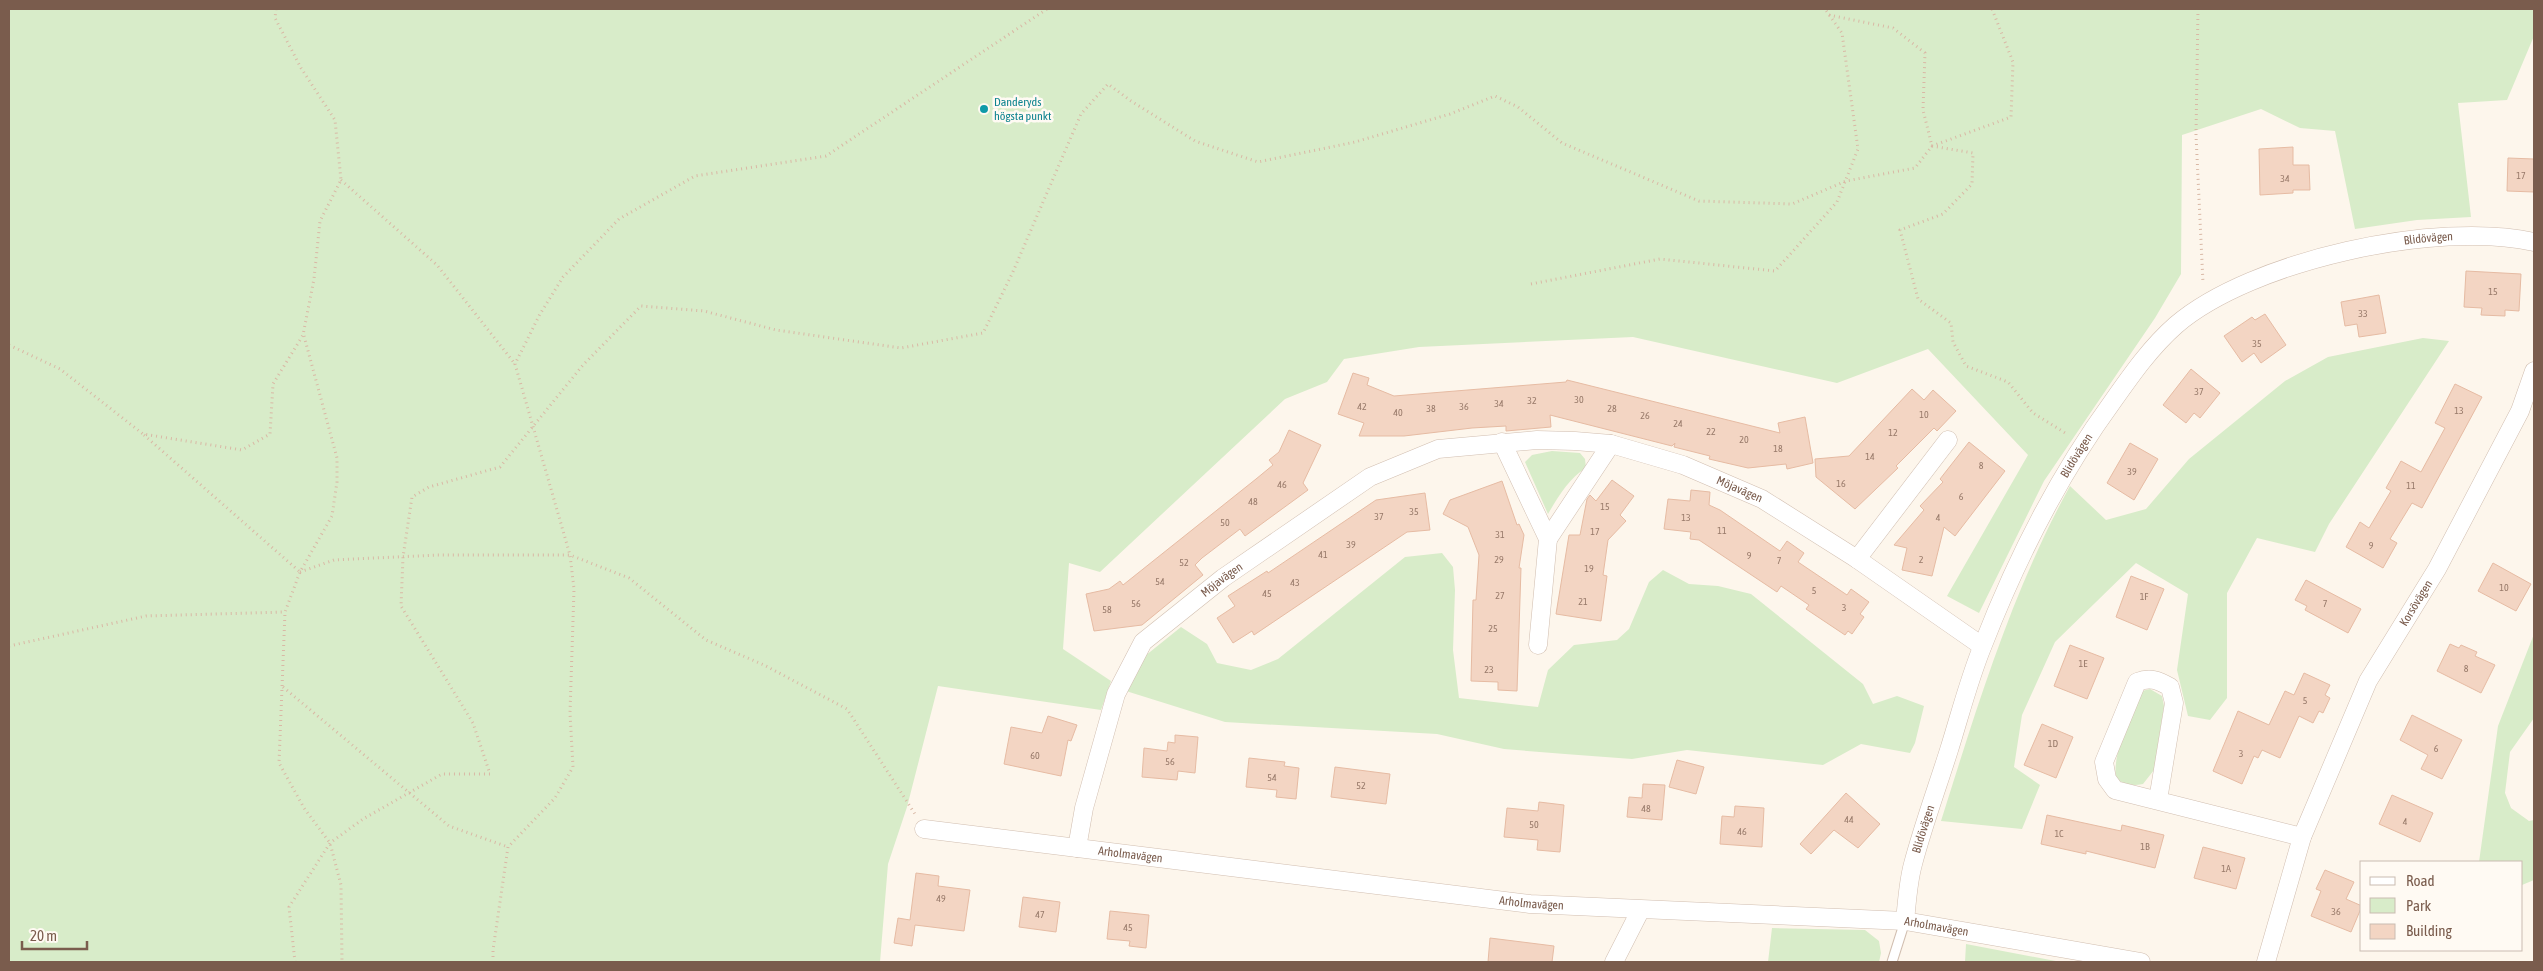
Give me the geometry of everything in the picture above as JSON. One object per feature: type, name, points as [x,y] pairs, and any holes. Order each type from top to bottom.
[{"type":"street","name":"Blidövägen","points":[[1904,921],[1912,866],[1982,646],[2014,573],[2048,506],[2083,445],[2138,366],[2175,326],[2204,303],[2271,272],[2310,260],[2391,243],[2487,236],[2534,242]]},
{"type":"street","name":"Korsövägen","points":[[2266,962],[2302,837],[2368,681],[2437,569],[2520,411],[2534,371]]},
{"type":"street","name":"Möjavägen","points":[[1077,848],[1084,808],[1116,694],[1143,642],[1223,578],[1370,477],[1438,449],[1537,440],[1611,444],[1683,466],[1762,499],[1857,559],[1982,646]]},
{"type":"street","points":[[1857,559],[1948,440]]},
{"type":"street","points":[[1502,442],[1548,539]]},
{"type":"street","points":[[1538,645],[1548,539],[1611,444]]},
{"type":"street","points":[[2158,800],[2174,703],[2170,687],[2147,678],[2137,682],[2104,762],[2107,779],[2115,790],[2302,837]]},
{"type":"street","name":"Arholmavägen","points":[[924,829],[1530,904],[1640,911],[1904,921],[2141,962]]},
{"type":"street","points":[[1614,962],[1640,911]]},
{"type":"lane","name":"Blidövägen","points":[[1892,962],[1904,921]]},
{"type":"path","points":[[143,434],[242,450],[270,434],[273,384],[304,335],[314,279],[320,221],[341,180],[335,120],[302,68],[275,18],[276,9]]},
{"type":"path","points":[[515,364],[540,314],[563,277],[619,219],[695,176],[826,156],[1047,9]]},
{"type":"path","points":[[1531,284],[1660,259],[1774,272],[1838,202],[1858,149],[1842,33],[1824,9]]},
{"type":"path","points":[[295,962],[289,907],[330,843],[363,818],[442,774],[490,774],[473,723],[401,606],[403,556],[412,498],[429,487],[500,467],[583,365],[641,306],[704,311],[776,330],[900,348],[983,333],[1012,274],[1081,114],[1108,84],[1131,101],[1195,141],[1258,162],[1355,142],[1450,114],[1495,96],[1518,107],[1562,143],[1699,201],[1792,204],[1846,181],[1915,168],[1932,146],[2011,117],[2013,62],[1992,9]]},
{"type":"path","points":[[2198,9],[2196,135],[2204,303]]},
{"type":"path","points":[[1829,15],[1893,28],[1925,53],[1923,110],[1932,146]]},
{"type":"path","points":[[1932,146],[1973,153],[1972,184],[1942,214],[1900,230],[1918,299],[1951,323],[1953,342],[1966,366],[2008,382],[2033,413],[2083,445]]},
{"type":"path","points":[[341,180],[437,265],[515,364],[570,555],[574,589],[570,713],[573,767],[555,798],[508,847],[492,950],[493,962]]},
{"type":"path","points":[[304,335],[337,458],[337,482],[332,516],[300,572],[285,612],[279,763],[304,808],[330,843],[341,885],[342,962]]},
{"type":"path","points":[[9,345],[60,369],[143,434],[300,572]]},
{"type":"path","points":[[300,572],[334,560],[403,556],[570,555],[629,578],[706,640],[764,665],[847,709],[924,829]]},
{"type":"path","points":[[9,646],[146,616],[285,612]]},
{"type":"path","points":[[283,687],[449,826],[508,847]]},
{"type":"green space","points":[[9,9],[2534,9],[2534,36],[2507,100],[2458,103],[2471,217],[2417,220],[2355,229],[2335,131],[2300,128],[2261,109],[2182,135],[2181,274],[2155,318],[2044,481],[1979,613],[1947,596],[2028,455],[1928,349],[1837,383],[1633,337],[1419,347],[1344,359],[1327,382],[1285,399],[1100,572],[1069,563],[1063,649],[1111,681],[1101,710],[938,686],[907,807],[888,864],[880,962],[9,962]]},
{"type":"green space","points":[[2423,338],[2449,341],[2329,524],[2315,552],[2257,538],[2227,593],[2227,698],[2210,720],[2188,716],[2177,670],[2188,594],[2136,563],[2055,642],[2022,715],[2014,767],[2040,785],[2022,829],[1941,821],[1982,693],[2013,608],[2049,526],[2070,486],[2106,520],[2146,509],[2189,459],[2285,381],[2328,357]]},
{"type":"green space","points":[[1552,451],[1580,453],[1585,459],[1586,468],[1569,482],[1548,514],[1525,462],[1532,455]]},
{"type":"green space","points":[[1442,553],[1453,567],[1455,590],[1453,650],[1459,698],[1538,707],[1548,670],[1574,645],[1617,640],[1629,629],[1649,582],[1663,570],[1689,584],[1718,586],[1751,594],[1863,684],[1873,704],[1897,696],[1924,706],[1915,743],[1910,753],[1861,744],[1823,765],[1687,750],[1632,759],[1504,749],[1437,734],[1225,722],[1126,691],[1145,656],[1181,627],[1207,644],[1217,663],[1251,670],[1278,659],[1405,557]]},
{"type":"green space","points":[[2534,634],[2534,718],[2510,752],[2505,793],[2511,808],[2529,821],[2534,820],[2534,880],[2523,885],[2523,861],[2479,861],[2498,726]]},
{"type":"green space","points":[[2150,689],[2162,696],[2164,706],[2154,770],[2143,784],[2128,784],[2116,778],[2117,758],[2123,734],[2142,691]]},
{"type":"green space","points":[[1772,928],[1865,930],[1879,941],[1881,953],[1879,962],[1768,962]]},
{"type":"green space","points":[[1966,944],[2061,962],[1965,962]]},
{"type":"building","points":[[2293,147],[2293,165],[2309,165],[2310,190],[2293,190],[2293,193],[2260,195],[2259,149]]},
{"type":"building","points":[[2508,158],[2534,159],[2534,192],[2507,191]]},
{"type":"building","points":[[2466,271],[2521,274],[2519,311],[2505,310],[2505,316],[2481,315],[2482,308],[2464,307]]},
{"type":"building","points":[[2379,295],[2386,333],[2359,337],[2357,324],[2345,326],[2341,302]]},
{"type":"building","points":[[2265,314],[2286,345],[2261,363],[2254,353],[2242,362],[2224,336],[2252,317],[2255,320]]},
{"type":"building","points":[[2191,369],[2220,393],[2200,418],[2194,413],[2186,423],[2163,405]]},
{"type":"building","points":[[1353,373],[1369,378],[1367,385],[1394,396],[1566,382],[1567,380],[1780,433],[1778,423],[1805,417],[1813,463],[1787,469],[1786,464],[1748,468],[1709,459],[1710,456],[1674,447],[1675,443],[1672,446],[1550,415],[1551,427],[1506,431],[1506,426],[1404,436],[1359,436],[1364,423],[1338,414]]},
{"type":"building","points":[[2455,384],[2482,397],[2422,508],[2412,503],[2390,539],[2397,543],[2383,568],[2346,547],[2360,522],[2369,528],[2391,491],[2386,488],[2401,461],[2421,472],[2445,428],[2435,423]]},
{"type":"building","points":[[1912,389],[1924,400],[1933,390],[1956,411],[1937,431],[1934,428],[1896,466],[1898,468],[1855,509],[1816,477],[1815,459],[1849,456]]},
{"type":"building","points":[[1289,430],[1321,445],[1303,483],[1308,490],[1245,536],[1240,529],[1202,558],[1195,565],[1203,575],[1142,625],[1094,631],[1086,594],[1109,589],[1120,581],[1123,585],[1256,479],[1273,465],[1269,460],[1279,452]]},
{"type":"building","points":[[1969,442],[2005,471],[1955,536],[1944,527],[1932,576],[1902,570],[1907,548],[1894,545],[1924,510],[1920,506],[1943,482],[1940,479]]},
{"type":"building","points":[[2130,443],[2158,459],[2134,500],[2107,483]]},
{"type":"building","points":[[1612,480],[1634,496],[1620,515],[1626,521],[1608,540],[1603,575],[1607,576],[1601,621],[1556,614],[1569,535],[1580,535],[1587,499],[1590,495],[1596,501]]},
{"type":"building","points":[[1502,481],[1517,525],[1519,524],[1524,535],[1519,568],[1521,568],[1517,691],[1498,690],[1498,682],[1471,681],[1473,600],[1476,600],[1479,555],[1468,527],[1443,514],[1450,500]]},
{"type":"building","points":[[1691,490],[1710,492],[1709,505],[1720,510],[1780,551],[1787,541],[1804,553],[1798,562],[1847,595],[1851,589],[1869,602],[1860,614],[1864,617],[1852,634],[1848,631],[1845,635],[1806,609],[1809,605],[1781,586],[1777,592],[1699,540],[1690,539],[1691,532],[1664,529],[1668,499],[1690,501]]},
{"type":"building","points":[[1425,493],[1430,530],[1407,532],[1254,635],[1252,631],[1233,643],[1217,618],[1235,606],[1228,596],[1267,571],[1268,573],[1376,500]]},
{"type":"building","points":[[2493,563],[2531,584],[2516,611],[2478,591]]},
{"type":"building","points":[[2131,576],[2164,589],[2147,630],[2116,617]]},
{"type":"building","points":[[2306,580],[2361,609],[2348,633],[2305,610],[2307,606],[2295,600]]},
{"type":"building","points":[[2450,644],[2459,648],[2461,645],[2477,652],[2475,656],[2495,665],[2481,693],[2437,671]]},
{"type":"building","points":[[2070,645],[2104,658],[2087,699],[2054,686]]},
{"type":"building","points":[[2304,673],[2330,685],[2325,695],[2330,698],[2323,713],[2319,711],[2313,723],[2299,716],[2280,758],[2262,750],[2258,758],[2254,756],[2242,784],[2213,771],[2238,711],[2269,725],[2285,691],[2294,695]]},
{"type":"building","points":[[2412,715],[2462,740],[2442,779],[2421,769],[2428,755],[2400,740]]},
{"type":"building","points":[[1048,716],[1077,725],[1071,741],[1068,740],[1061,776],[1004,764],[1011,727],[1042,733]]},
{"type":"building","points":[[2042,724],[2073,737],[2056,778],[2024,765]]},
{"type":"building","points":[[1175,735],[1198,737],[1195,773],[1178,771],[1177,780],[1142,777],[1144,748],[1167,751],[1168,742],[1175,743]]},
{"type":"building","points":[[1249,758],[1285,762],[1284,766],[1299,768],[1296,799],[1276,797],[1277,790],[1246,787]]},
{"type":"building","points":[[1677,760],[1704,767],[1696,794],[1669,787]]},
{"type":"building","points":[[1335,767],[1390,774],[1386,804],[1331,797]]},
{"type":"building","points":[[1643,784],[1665,785],[1662,820],[1627,817],[1629,797],[1642,798]]},
{"type":"building","points":[[1846,793],[1880,824],[1858,848],[1834,830],[1811,854],[1800,844]]},
{"type":"building","points":[[2392,795],[2433,813],[2420,842],[2379,824]]},
{"type":"building","points":[[1539,802],[1564,805],[1560,852],[1537,850],[1538,840],[1504,837],[1507,808],[1538,811]]},
{"type":"building","points":[[1735,806],[1764,808],[1762,847],[1720,844],[1722,816],[1734,817]]},
{"type":"building","points":[[2047,815],[2121,831],[2122,825],[2164,835],[2155,868],[2086,851],[2086,854],[2041,844]]},
{"type":"building","points":[[2203,847],[2245,858],[2236,889],[2194,878]]},
{"type":"building","points":[[2325,870],[2354,882],[2346,899],[2360,905],[2360,911],[2351,932],[2311,916],[2321,891],[2316,889]]},
{"type":"building","points":[[916,873],[939,876],[938,886],[970,890],[964,931],[915,925],[912,946],[894,943],[898,918],[910,920]]},
{"type":"building","points":[[1023,897],[1060,902],[1056,932],[1019,927]]},
{"type":"building","points":[[1110,911],[1149,915],[1146,948],[1129,946],[1130,941],[1107,939]]},
{"type":"building","points":[[1490,938],[1554,946],[1552,962],[1488,962]]},
{"type":"place","name":"Danderyds högsta punkt","points":[[984,109]]}]
